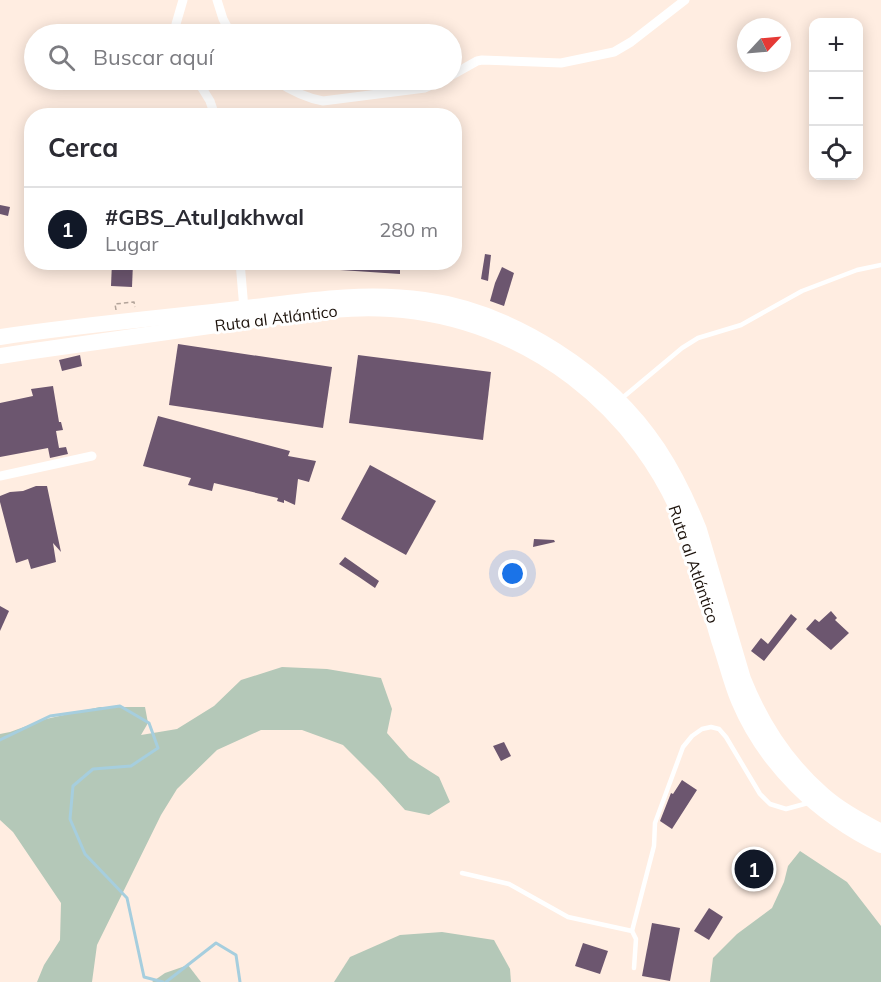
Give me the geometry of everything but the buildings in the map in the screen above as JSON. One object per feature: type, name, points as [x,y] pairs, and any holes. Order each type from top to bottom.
[{"type":"highway","name":"Ruta al Atlántico","points":[[0,337],[117,322],[357,297],[424,300],[461,308],[516,328],[538,340],[566,358],[607,390],[642,427],[657,448],[692,511],[743,679],[767,729],[791,764],[824,796],[852,816],[881,832]]},
{"type":"highway","name":"Ruta al Atlántico","points":[[0,356],[316,311],[358,308],[422,312],[457,319],[502,335],[533,351],[561,369],[615,414],[634,436],[661,476],[688,534],[739,701],[766,749],[787,777],[813,801],[841,822],[881,845]]},
{"type":"highway","points":[[37,350],[60,342],[121,334],[124,327],[117,322]]},
{"type":"street","points":[[177,24],[183,0]]},
{"type":"street","points":[[217,0],[226,24]]},
{"type":"street","points":[[462,69],[482,60],[561,63],[615,52],[632,42],[685,0]]},
{"type":"street","points":[[203,90],[212,108]]},
{"type":"street","points":[[293,90],[310,99],[323,101],[409,90]]},
{"type":"street","points":[[241,270],[244,309]]},
{"type":"street","points":[[0,476],[92,456]]},
{"type":"lane","points":[[618,401],[682,348],[698,339],[741,325],[802,291],[858,270],[881,265]]},
{"type":"lane","points":[[634,968],[636,939],[632,931],[654,846],[655,823],[683,747],[692,735],[711,727],[719,729],[760,794],[770,804],[786,809],[813,801]]},
{"type":"lane","points":[[462,873],[509,884],[568,917],[632,931]]},
{"type":"path","points":[[115,304],[134,302]]},
{"type":"green space","points":[[282,667],[327,669],[381,678],[392,709],[387,733],[409,758],[439,777],[450,802],[429,815],[405,810],[343,745],[302,730],[261,730],[217,750],[177,789],[161,815],[97,945],[92,982],[37,982],[44,965],[60,940],[61,903],[13,832],[0,820],[0,734],[46,719],[100,707],[145,707],[148,723],[141,735],[177,729],[214,706],[241,680]]},
{"type":"green space","points":[[800,851],[847,882],[881,926],[881,982],[710,982],[713,958],[737,934],[772,908],[784,882],[788,866]]},
{"type":"green space","points":[[442,932],[494,940],[510,969],[511,982],[334,982],[350,957],[400,935]]},
{"type":"green space","points":[[188,965],[201,982],[152,982],[165,973]]},
{"type":"waterway","points":[[0,740],[50,716],[120,706],[149,723],[158,748],[131,766],[93,769],[73,786],[70,819],[85,854],[127,898],[144,977],[163,982]]},
{"type":"waterway","points":[[166,982],[216,943],[236,955],[240,982]]},
{"type":"place","name":"#GBS_AtulJakhwal","points":[[754,869]]}]
